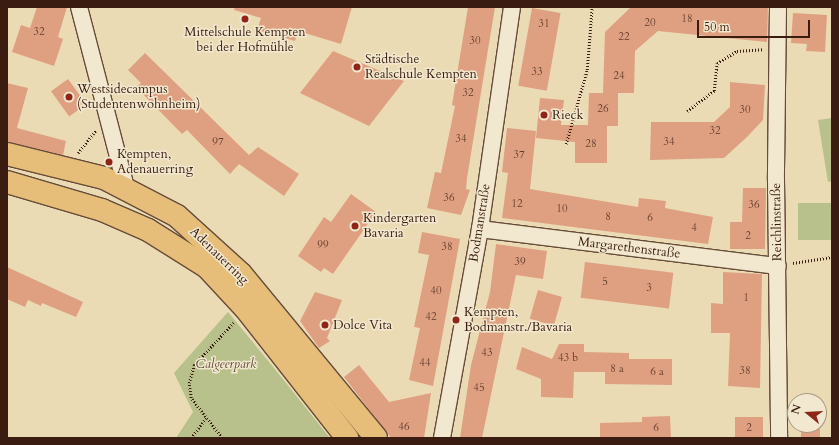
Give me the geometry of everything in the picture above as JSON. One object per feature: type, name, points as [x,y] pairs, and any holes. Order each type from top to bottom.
[{"type":"main road","name":"Adenauerring","points":[[7,154],[67,168],[126,187],[177,216],[215,248],[280,320],[376,438]]},
{"type":"main road","name":"Adenauerring","points":[[7,182],[94,207],[148,230],[207,267],[246,309],[346,438]]},
{"type":"street","points":[[79,7],[126,187]]},
{"type":"street","name":"Bodmanstraße","points":[[442,438],[480,229],[512,7]]},
{"type":"street","name":"Reichlinstraße","points":[[778,7],[779,438]]},
{"type":"street","name":"Margarethenstraße","points":[[480,229],[778,266]]},
{"type":"path","points":[[566,144],[587,70],[592,7]]},
{"type":"path","points":[[687,111],[714,91],[717,63],[737,51],[778,48]]},
{"type":"path","points":[[67,168],[108,114]]},
{"type":"path","points":[[778,266],[832,257]]},
{"type":"path","points":[[222,438],[191,398],[189,383],[194,365],[246,309]]},
{"type":"path","points":[[191,438],[206,418]]},
{"type":"green space","points":[[832,118],[832,181],[828,182],[818,120]]},
{"type":"green space","points":[[798,203],[832,203],[832,240],[798,240]]},
{"type":"green space","name":"Calgeerpark","points":[[228,312],[330,438],[176,438],[193,412],[174,373]]},
{"type":"building","points":[[37,7],[67,7],[58,37],[63,39],[54,66],[12,52],[21,25],[30,28]]},
{"type":"building","points":[[235,7],[352,7],[341,44],[298,31],[295,41],[257,30],[261,18],[234,10]]},
{"type":"building","points":[[468,7],[495,7],[467,178],[466,189],[470,190],[461,215],[427,208],[435,172],[441,173],[455,106],[452,105]]},
{"type":"building","points":[[631,7],[768,7],[767,42],[658,31],[635,51],[634,93],[618,93],[618,126],[607,126],[607,163],[575,163],[575,142],[536,138],[540,98],[564,100],[561,125],[588,125],[589,93],[603,93],[605,32]]},
{"type":"building","points":[[532,8],[561,13],[547,91],[518,86]]},
{"type":"building","points":[[793,13],[827,15],[825,52],[806,51],[807,44],[791,43]]},
{"type":"building","points":[[333,51],[404,81],[369,126],[300,93]]},
{"type":"building","points":[[145,53],[249,155],[258,147],[299,174],[284,196],[239,164],[230,174],[187,130],[182,134],[136,87],[141,83],[128,70]]},
{"type":"building","name":"Westsidecampus (Studentenwohnheim)","points":[[68,79],[86,104],[69,116],[51,91]]},
{"type":"building","points":[[730,82],[765,85],[763,120],[747,137],[724,158],[650,160],[651,122],[714,122],[730,107]]},
{"type":"building","points":[[7,83],[28,88],[17,128],[66,141],[63,155],[7,142]]},
{"type":"building","points":[[507,128],[536,131],[530,189],[638,207],[639,198],[666,201],[665,208],[713,217],[708,244],[502,218],[508,173],[502,172]]},
{"type":"building","points":[[743,188],[766,188],[765,249],[730,249],[730,222],[742,222]]},
{"type":"building","points":[[351,194],[376,212],[333,274],[324,268],[321,272],[298,256],[324,217],[331,222]]},
{"type":"building","points":[[422,232],[460,239],[433,386],[409,380],[420,328],[414,327],[429,255],[418,253]]},
{"type":"building","points":[[496,244],[547,251],[543,279],[516,275],[482,438],[460,438],[471,365],[490,292]]},
{"type":"building","points":[[585,262],[673,273],[669,309],[581,298]]},
{"type":"building","points":[[7,267],[83,302],[76,317],[42,303],[41,306],[28,300],[25,307],[7,299]]},
{"type":"building","points":[[723,272],[762,274],[760,388],[728,386],[730,333],[711,333],[711,303],[723,304]]},
{"type":"building","points":[[538,290],[562,297],[554,326],[530,319]]},
{"type":"building","points":[[315,292],[342,300],[327,338],[330,341],[319,348],[300,321]]},
{"type":"building","points":[[559,344],[584,344],[584,352],[629,353],[629,359],[672,359],[672,385],[605,384],[605,372],[574,372],[573,398],[541,397],[541,379],[516,369],[522,347],[552,359]]},
{"type":"building","points":[[359,365],[389,402],[431,393],[424,438],[391,438],[344,377]]},
{"type":"building","points":[[670,416],[671,438],[600,438],[600,423],[642,422],[642,417]]},
{"type":"building","points":[[735,417],[763,417],[763,438],[735,438]]},
{"type":"building","points":[[801,433],[820,433],[820,438],[801,438]]},
{"type":"place","name":"Mittelschule Kempten bei der Hofmühle","points":[[245,19]]},
{"type":"place","name":"Städtische Realschule Kempten","points":[[357,67]]},
{"type":"place","name":"Westsidecampus (Studentenwohnheim)","points":[[69,97]]},
{"type":"place","name":"Rieck","points":[[544,115]]},
{"type":"place","name":"Kempten, Adenauerring","points":[[109,162]]},
{"type":"place","name":"Kindergarten Bavaria","points":[[355,226]]},
{"type":"place","name":"Kempten, Bodmanstr./Bavaria","points":[[456,320]]},
{"type":"place","name":"Dolce Vita","points":[[325,325]]}]
